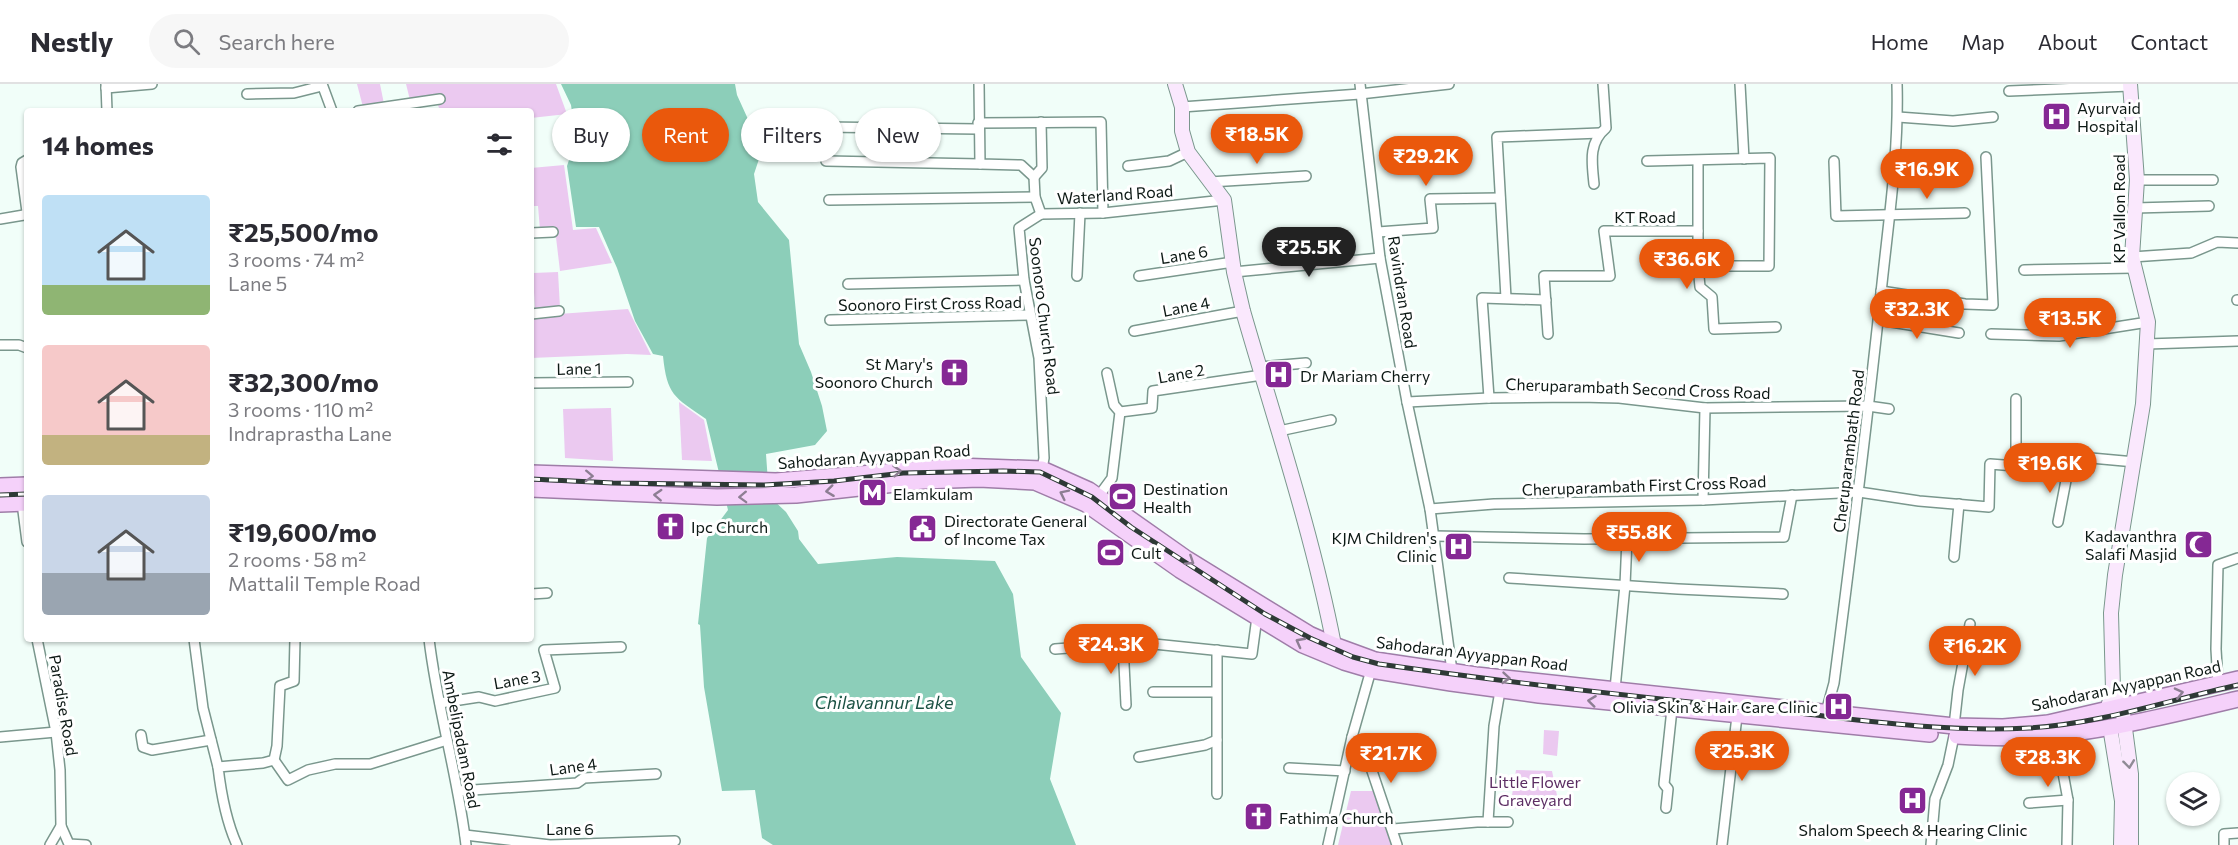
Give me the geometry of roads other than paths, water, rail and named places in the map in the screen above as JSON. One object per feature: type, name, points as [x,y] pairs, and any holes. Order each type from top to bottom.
[{"type":"main road","name":"Sahodaran Ayyappan Road","points":[[534,473],[776,481],[957,466],[1042,469],[1098,497],[1142,529],[1239,592],[1310,634],[1373,665],[1500,691],[1672,710],[1738,709],[1826,712],[2000,738],[2056,735],[2117,725],[2238,699]]},
{"type":"main road","name":"Sahodaran Ayyappan Road","points":[[534,489],[717,497],[769,496],[922,481],[979,479],[1035,482],[1086,504],[1180,570],[1303,645],[1344,662],[1615,689],[1738,709],[1954,731],[2048,723],[2238,679]]},
{"type":"main road","points":[[0,486],[24,485]]},
{"type":"main road","points":[[0,504],[24,503]]},
{"type":"main road","points":[[2114,708],[2117,725]]},
{"type":"street","points":[[107,108],[106,86],[152,84]]},
{"type":"street","points":[[979,84],[980,164]]},
{"type":"street","points":[[1175,84],[1182,107],[1182,131],[1188,152],[1224,200],[1234,267],[1244,311],[1324,596],[1334,645]]},
{"type":"street","points":[[1182,107],[1360,89],[1449,84]]},
{"type":"street","points":[[1594,184],[1592,151],[1600,133],[1606,128],[1603,84]]},
{"type":"street","points":[[1740,84],[1744,159]]},
{"type":"street","name":"Cheruparambath Road","points":[[1826,712],[1833,682],[1859,492],[1879,320],[1898,117],[1898,84]]},
{"type":"street","points":[[247,94],[294,93],[322,85],[331,108]]},
{"type":"street","points":[[2009,91],[2130,85]]},
{"type":"street","name":"KP Vallon Road","points":[[2114,708],[2111,632],[2113,594],[2143,404],[2148,322],[2133,262],[2137,180],[2130,85]]},
{"type":"street","name":"Ravindran Road","points":[[1360,89],[1380,258],[1430,509],[1452,671]]},
{"type":"street","points":[[378,108],[440,99]]},
{"type":"street","points":[[1898,117],[1953,121],[1993,117]]},
{"type":"street","name":"Waterland Road","points":[[1041,122],[1042,168],[1034,177],[1035,197],[1041,214],[1103,213],[1224,200]]},
{"type":"street","points":[[843,127],[1101,122],[1103,213]]},
{"type":"street","points":[[1506,298],[1497,137],[1600,133]]},
{"type":"street","points":[[1128,166],[1169,161],[1188,152]]},
{"type":"street","points":[[1881,291],[1965,304],[1993,305],[1986,157]]},
{"type":"street","points":[[1647,161],[1770,158],[1769,266],[1698,266]]},
{"type":"street","points":[[843,161],[1021,165],[1034,177]]},
{"type":"street","points":[[1698,161],[1698,266],[1700,287],[1712,297],[1714,329],[1776,327]]},
{"type":"street","points":[[1834,161],[1836,216],[1965,213]]},
{"type":"street","points":[[24,162],[21,167],[24,190]]},
{"type":"street","points":[[1210,182],[1306,176]]},
{"type":"street","points":[[2137,180],[2213,180]]},
{"type":"street","points":[[829,200],[1035,197]]},
{"type":"street","points":[[1378,232],[1433,228],[1430,199],[1500,198]]},
{"type":"street","points":[[2135,208],[2208,206]]},
{"type":"street","points":[[1077,276],[1080,213]]},
{"type":"street","name":"Soonoro Church Road","points":[[1041,214],[1019,228],[1024,280],[1039,358],[1044,458],[1042,469]]},
{"type":"street","points":[[0,219],[24,215]]},
{"type":"street","name":"KT Road","points":[[1546,300],[1544,276],[1610,276],[1604,231],[1698,231]]},
{"type":"street","points":[[534,233],[553,232]]},
{"type":"street","points":[[2025,270],[2133,262],[2191,253],[2217,242],[2238,243]]},
{"type":"street","name":"Lane 6","points":[[1139,276],[1234,267],[1380,258]]},
{"type":"street","points":[[848,284],[1024,280]]},
{"type":"street","points":[[1489,398],[1482,298],[1546,300],[1548,334]]},
{"type":"street","points":[[534,314],[559,311]]},
{"type":"street","name":"Lane 4","points":[[1134,331],[1244,311]]},
{"type":"street","name":"Soonoro First Cross Road","points":[[830,320],[1030,315]]},
{"type":"street","points":[[1879,320],[1959,333]]},
{"type":"street","points":[[1990,334],[2059,336],[2148,322]]},
{"type":"street","points":[[2147,344],[2238,341]]},
{"type":"street","points":[[0,345],[24,347]]},
{"type":"street","points":[[1261,371],[1306,363]]},
{"type":"street","name":"Lane 2","points":[[1120,412],[1152,408],[1153,392],[1261,371]]},
{"type":"street","points":[[1098,497],[1112,477],[1120,412],[1114,405],[1107,373]]},
{"type":"street","name":"Lane 1","points":[[534,383],[628,382]]},
{"type":"street","name":"Cheruparambath Second Cross Road","points":[[1407,402],[1489,398],[1619,399],[1705,408],[1868,406],[1889,409]]},
{"type":"street","points":[[2016,399],[2016,466],[2068,470],[2089,469],[2091,458],[2135,462]]},
{"type":"street","points":[[1703,500],[1705,408]]},
{"type":"street","points":[[1279,431],[1331,420]]},
{"type":"street","name":"Cheruparambath First Cross Road","points":[[1430,509],[1506,504],[1703,500],[1859,492],[1919,501],[1989,507],[1990,464],[2016,466]]},
{"type":"street","points":[[2058,522],[2068,470]]},
{"type":"street","points":[[1434,536],[1627,539],[1784,537],[1792,495]]},
{"type":"street","points":[[1954,557],[1959,504]]},
{"type":"street","points":[[1615,689],[1627,539]]},
{"type":"street","points":[[2218,684],[2216,628],[2218,565],[2238,558]]},
{"type":"street","points":[[1509,578],[1783,594]]},
{"type":"street","points":[[534,594],[547,593]]},
{"type":"street","points":[[1055,649],[1154,644],[1252,654],[1257,617]]},
{"type":"street","points":[[1931,845],[1935,800],[1948,765],[1970,624]]},
{"type":"street","name":"Paradise Road","points":[[38,642],[56,732],[60,770],[61,826]]},
{"type":"street","points":[[194,642],[204,708],[218,767],[220,787],[230,830],[237,845]]},
{"type":"street","points":[[295,642],[294,681],[280,686],[277,746],[274,760],[288,780],[308,770],[335,764],[370,764],[447,740]]},
{"type":"street","name":"Ambelipadam Road","points":[[430,642],[466,840]]},
{"type":"street","points":[[1123,644],[1126,705]]},
{"type":"street","name":"Lane 3","points":[[440,704],[479,697],[495,701],[555,687],[544,650],[621,647]]},
{"type":"street","points":[[1217,650],[1217,794]]},
{"type":"street","points":[[1328,845],[1352,737],[1373,665]]},
{"type":"street","points":[[1488,822],[1494,726],[1500,691]]},
{"type":"street","points":[[1153,692],[1216,692]]},
{"type":"street","points":[[1722,845],[1738,709]]},
{"type":"street","points":[[1666,808],[1668,789],[1664,783],[1672,710]]},
{"type":"street","points":[[2117,725],[2122,801],[2121,845]]},
{"type":"street","points":[[2117,725],[2131,774],[2131,845]]},
{"type":"street","points":[[0,737],[56,732]]},
{"type":"street","points":[[141,735],[143,747],[152,750],[211,740]]},
{"type":"street","points":[[2056,735],[2068,800],[2067,845]]},
{"type":"street","points":[[1352,737],[1370,765],[1397,845]]},
{"type":"street","points":[[1139,757],[1205,745],[1216,740]]},
{"type":"street","points":[[218,767],[274,760]]},
{"type":"street","points":[[1289,768],[1345,771]]},
{"type":"street","name":"Lane 4","points":[[458,791],[577,783],[584,778],[656,774]]},
{"type":"street","points":[[2029,802],[2068,800]]},
{"type":"street","points":[[1393,829],[1508,822]]},
{"type":"street","points":[[50,845],[61,826]]},
{"type":"street","points":[[61,826],[69,844],[86,845]]},
{"type":"street","points":[[2224,845],[2224,834],[2238,833]]},
{"type":"street","name":"Lane 6","points":[[466,840],[550,845],[675,841]]},
{"type":"water","name":"Chilavannur Lake","points":[[561,84],[735,84],[743,108],[741,108],[741,162],[758,162],[754,174],[758,202],[789,240],[799,344],[822,406],[827,431],[815,445],[766,454],[769,496],[786,512],[798,531],[799,539],[818,564],[897,557],[995,561],[1013,594],[1021,657],[1061,713],[1050,779],[1076,845],[773,845],[762,838],[755,790],[722,791],[704,687],[700,625],[698,624],[707,538],[728,510],[706,419],[679,400],[670,387],[663,356],[653,354],[635,321],[617,268],[599,227],[576,227],[568,162],[630,162],[630,108],[571,108]]},
{"type":"railway","points":[[534,479],[613,483],[764,485],[834,481],[903,473],[1040,472],[1092,497],[1131,527],[1265,614],[1310,638],[1353,657],[1379,664],[1529,684],[1904,725],[1967,729],[2029,728],[2082,722],[2238,685]]},
{"type":"railway","points":[[0,495],[24,494]]},
{"type":"place","name":"Ayurvaid Hospital","points":[[2056,116]]},
{"type":"place","name":"St Mary's Soonoro Church","points":[[954,372]]},
{"type":"place","name":"Dr Mariam Cherry","points":[[1279,375]]},
{"type":"place","name":"Elamkulam","points":[[872,493]]},
{"type":"place","name":"Destination Health","points":[[1122,497]]},
{"type":"place","name":"Ipc Church","points":[[670,526]]},
{"type":"place","name":"Directorate General of Income Tax","points":[[923,529]]},
{"type":"place","name":"Kadavanthra Salafi Masjid","points":[[2198,544]]},
{"type":"place","name":"KJM Children's Clinic","points":[[1458,546]]},
{"type":"place","name":"Cult","points":[[1110,552]]},
{"type":"place","name":"Olivia Skin & Hair Care Clinic","points":[[1839,706]]},
{"type":"place","name":"Shalom Speech & Hearing Clinic","points":[[1913,801]]},
{"type":"place","name":"Fathima Church","points":[[1258,817]]},
{"type":"park label","name":"Little Flower Graveyard","points":[[1535,790]]}]
